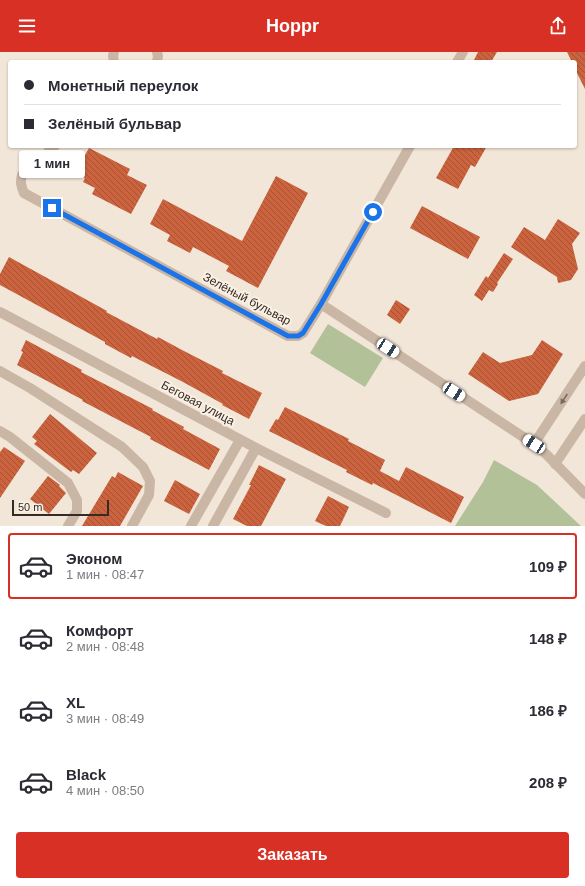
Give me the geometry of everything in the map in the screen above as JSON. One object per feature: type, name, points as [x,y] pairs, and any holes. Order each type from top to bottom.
[{"type":"street","name":"Зелёный бульвар","points":[[53,148],[22,175],[20,180],[21,187],[24,192],[288,336],[298,336],[303,333],[321,304]]},
{"type":"street","points":[[409,148],[321,304],[534,444],[585,494]]},
{"type":"street","name":"Беговая улица","points":[[0,312],[240,440],[386,513]]},
{"type":"street","points":[[534,444],[585,366]]},
{"type":"street","points":[[0,371],[30,388],[122,447],[143,467],[150,481],[148,495],[132,526]]},
{"type":"street","points":[[555,464],[585,419]]},
{"type":"street","points":[[0,431],[10,437],[68,484],[77,500],[77,511],[68,526]]},
{"type":"street","points":[[191,526],[240,440]]},
{"type":"street","points":[[212,526],[256,448]]},
{"type":"green space","points":[[328,324],[383,358],[365,387],[310,353]]},
{"type":"green space","points":[[494,460],[537,485],[581,526],[455,526],[483,482]]},
{"type":"building","points":[[478,52],[497,52],[492,60],[474,60]]},
{"type":"building","points":[[567,52],[585,52],[585,89],[577,73],[577,60],[571,60]]},
{"type":"building","points":[[89,148],[130,169],[127,175],[147,185],[131,214],[92,194],[95,188],[83,182],[85,178],[70,169],[78,154],[84,157]]},
{"type":"building","points":[[453,148],[486,148],[475,167],[471,165],[458,189],[436,178]]},
{"type":"building","points":[[276,176],[308,193],[258,288],[226,271],[229,266],[193,247],[190,253],[167,241],[170,235],[150,224],[163,199],[242,241]]},
{"type":"building","points":[[422,206],[480,237],[468,259],[410,228]]},
{"type":"building","points":[[558,219],[580,233],[572,244],[578,269],[571,280],[558,283],[557,277],[511,247],[524,227],[545,240]]},
{"type":"building","points":[[504,253],[513,259],[497,283],[498,284],[493,292],[489,290],[482,301],[474,295],[486,276],[488,278]]},
{"type":"building","points":[[9,257],[107,311],[106,312],[157,339],[158,337],[223,371],[222,373],[262,393],[249,419],[183,382],[132,356],[131,358],[105,344],[105,342],[0,285],[0,274]]},
{"type":"building","points":[[396,300],[410,309],[400,324],[387,315]]},
{"type":"building","points":[[26,340],[82,370],[81,372],[153,409],[152,410],[184,427],[183,429],[220,449],[209,470],[17,365],[23,352],[21,351]]},
{"type":"building","points":[[542,340],[563,354],[538,394],[509,401],[468,374],[483,352],[500,363],[532,355]]},
{"type":"building","points":[[285,407],[349,439],[348,441],[385,460],[380,471],[399,481],[406,467],[464,497],[451,523],[373,483],[372,485],[346,472],[347,470],[269,431],[276,419],[278,420]]},
{"type":"building","points":[[50,414],[97,453],[79,474],[73,470],[71,472],[34,444],[37,441],[32,437]]},
{"type":"building","points":[[4,447],[25,461],[0,498],[0,452]]},
{"type":"building","points":[[259,465],[286,479],[261,526],[247,526],[233,519],[251,485],[249,485]]},
{"type":"building","points":[[118,472],[143,486],[120,526],[82,526],[112,476],[115,478]]},
{"type":"building","points":[[48,476],[60,485],[59,486],[66,493],[49,514],[30,499]]},
{"type":"building","points":[[175,480],[200,494],[189,514],[164,501]]},
{"type":"building","points":[[328,496],[349,507],[340,526],[326,526],[315,521]]},
{"type":"route","points":[[52,208],[288,336],[298,336],[303,333],[373,212]]}]
